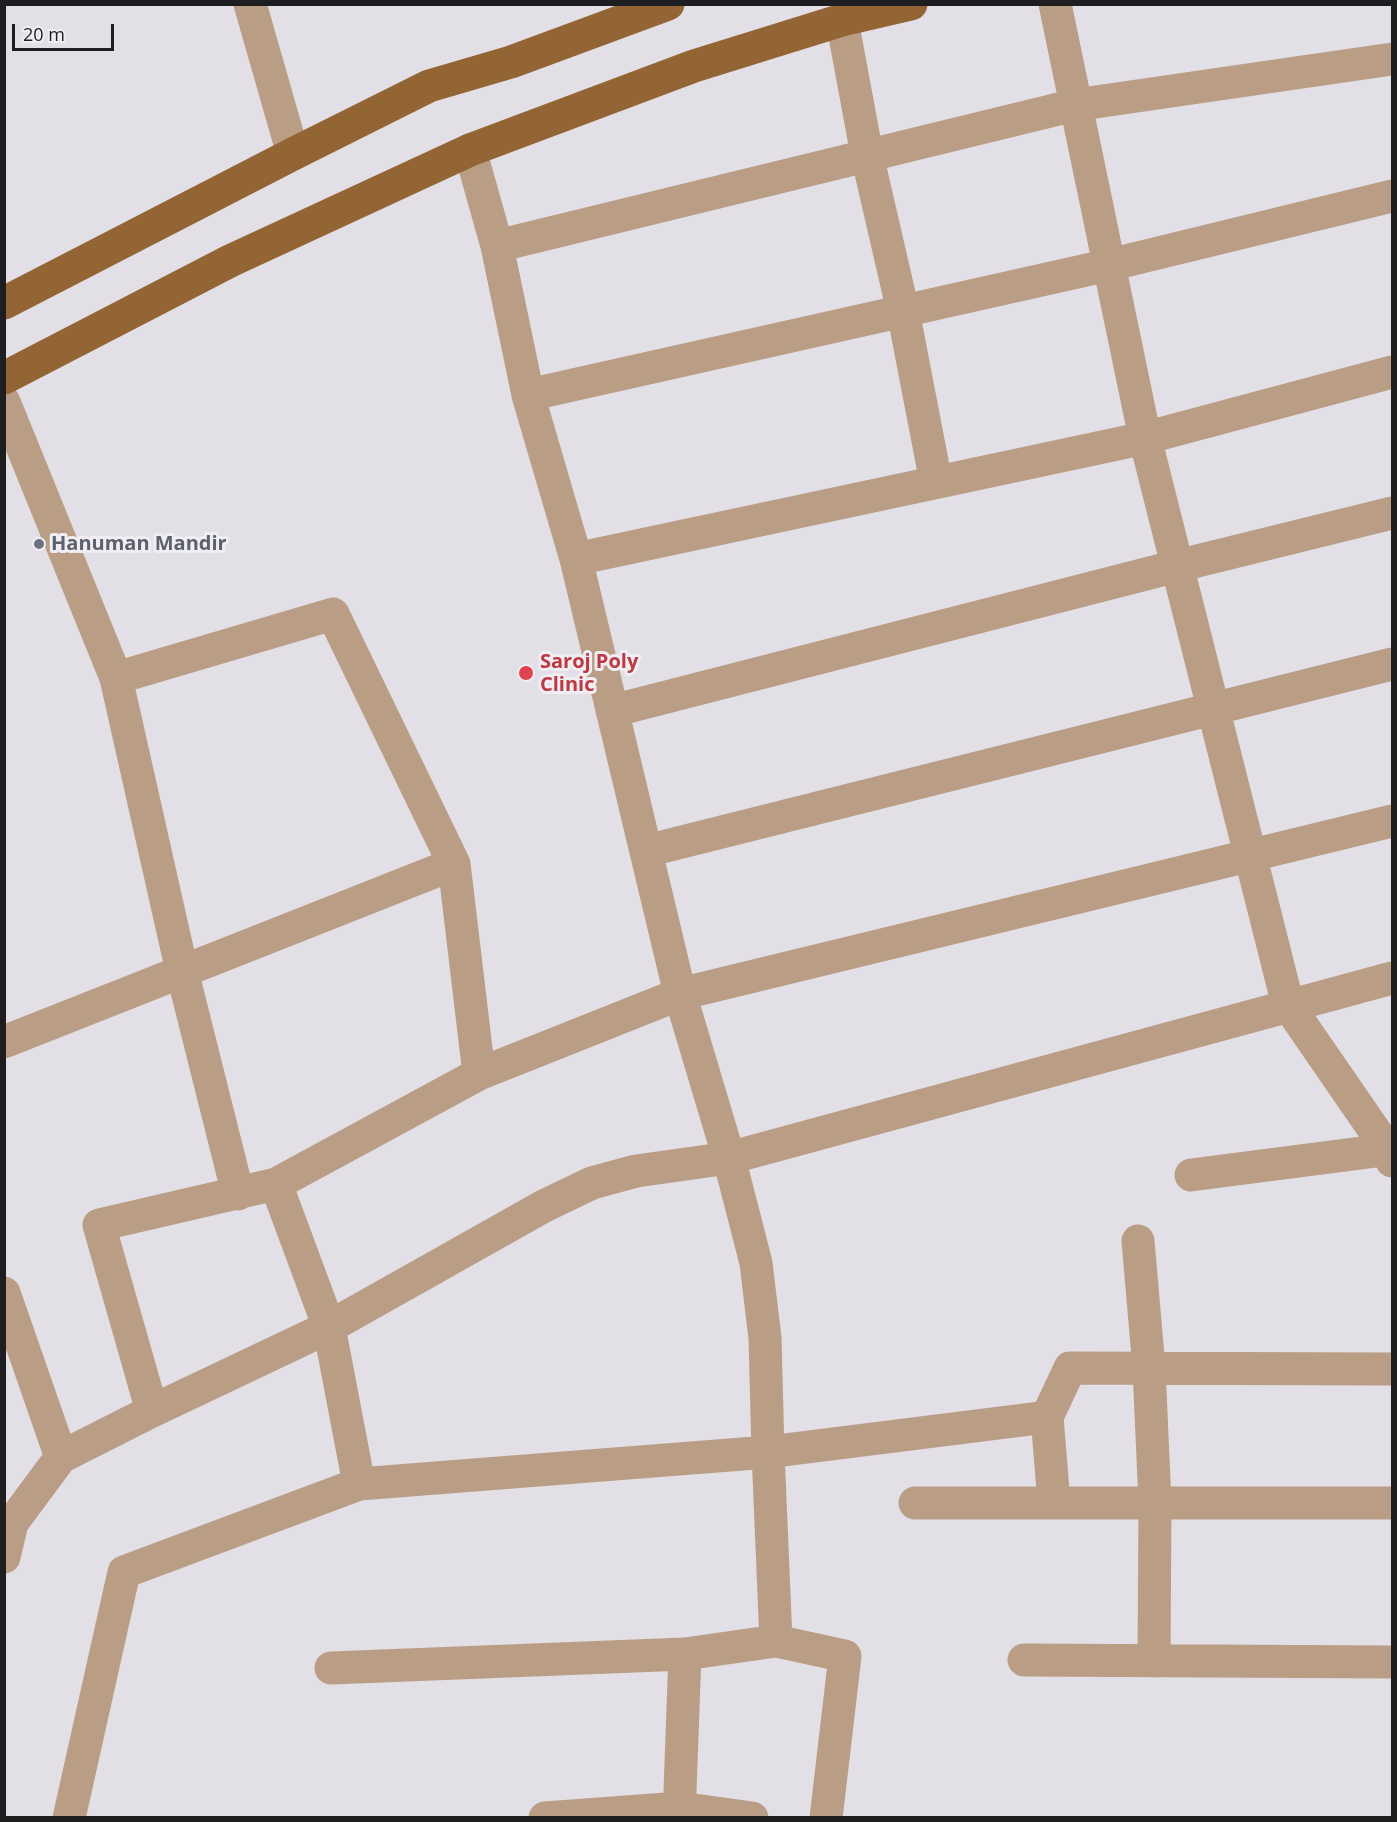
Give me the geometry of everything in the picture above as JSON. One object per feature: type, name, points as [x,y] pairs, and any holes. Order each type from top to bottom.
[{"type":"main road","points":[[4,303],[429,86],[511,62],[668,4]]},
{"type":"main road","points":[[4,378],[230,261],[470,150],[694,66],[842,20],[911,4]]},
{"type":"street","points":[[250,4],[293,154]]},
{"type":"street","points":[[1055,4],[1145,438],[1288,1005],[1391,1153],[1191,1175]]},
{"type":"street","points":[[842,20],[867,155],[903,311],[936,482]]},
{"type":"street","points":[[497,246],[1075,105],[1392,59]]},
{"type":"street","points":[[470,150],[497,246],[528,395],[576,560],[680,994],[729,1158],[756,1263],[765,1338],[776,1641]]},
{"type":"street","points":[[528,395],[1109,265],[1392,196]]},
{"type":"street","points":[[576,560],[1145,438],[1392,372]]},
{"type":"street","points":[[4,402],[116,678],[182,972],[238,1194]]},
{"type":"street","points":[[612,711],[1392,513]]},
{"type":"street","points":[[116,678],[333,614],[454,864],[479,1074]]},
{"type":"street","points":[[646,852],[1392,664]]},
{"type":"street","points":[[152,1411],[99,1225],[276,1184],[479,1074],[680,994],[1392,821]]},
{"type":"street","points":[[4,1042],[454,864]]},
{"type":"street","points":[[4,1557],[8,1523],[61,1457],[329,1327],[544,1206],[592,1183],[636,1171],[729,1158],[1392,978]]},
{"type":"street","points":[[276,1184],[329,1327],[359,1484]]},
{"type":"street","points":[[1138,1241],[1149,1368],[1155,1503],[1154,1661]]},
{"type":"street","points":[[4,1293],[61,1457]]},
{"type":"street","points":[[1054,1503],[1047,1417],[1070,1368],[1392,1369]]},
{"type":"street","points":[[69,1818],[124,1572],[359,1484],[768,1452],[1047,1417]]},
{"type":"street","points":[[915,1503],[1392,1503]]},
{"type":"street","points":[[331,1668],[685,1654],[776,1641],[845,1656],[826,1818]]},
{"type":"street","points":[[680,1813],[685,1654]]},
{"type":"street","points":[[1024,1660],[1392,1662]]},
{"type":"street","points":[[545,1818],[680,1813],[752,1818]]},
{"type":"place","name":"Hanuman Mandir","points":[[39,544]]},
{"type":"place","name":"Saroj Poly Clinic","points":[[526,673]]}]
